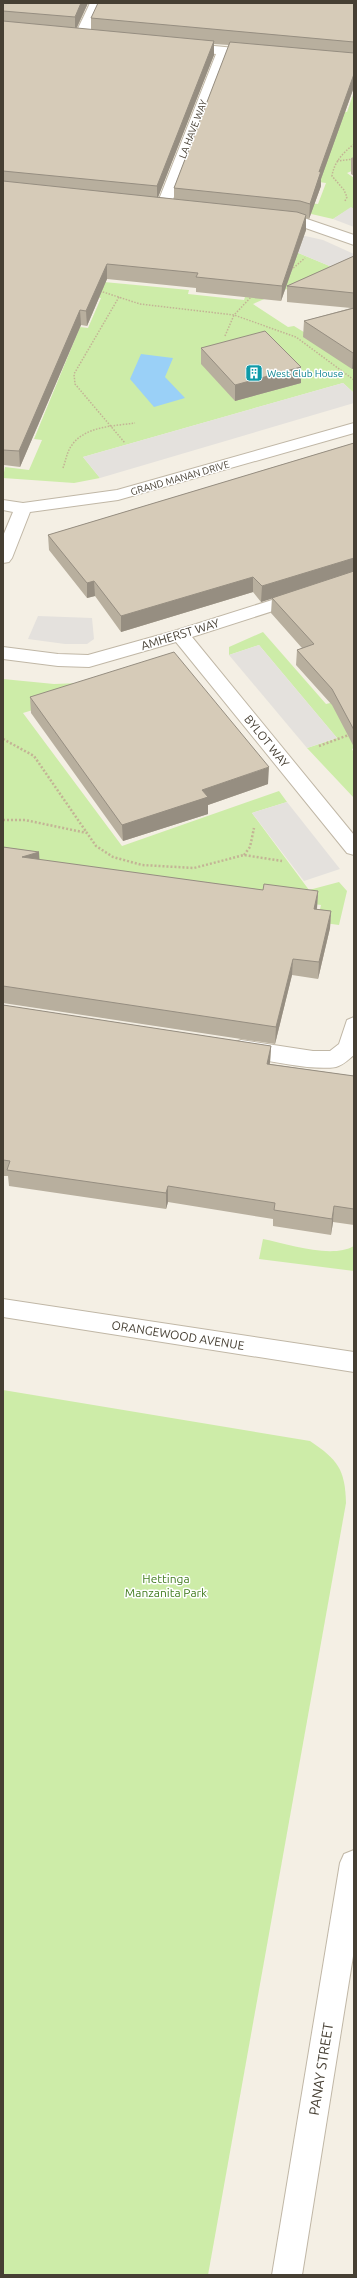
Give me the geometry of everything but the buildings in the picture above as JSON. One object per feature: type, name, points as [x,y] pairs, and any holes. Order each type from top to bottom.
[{"type":"street","points":[[81,37],[97,3]]},
{"type":"street","points":[[65,36],[97,39]]},
{"type":"street","points":[[168,45],[270,55]]},
{"type":"street","name":"LA HAVE WAY","points":[[162,207],[224,51]]},
{"type":"street","points":[[147,206],[178,209]]},
{"type":"street","points":[[261,218],[299,222],[354,240]]},
{"type":"street","name":"GRAND MANAN DRIVE","points":[[3,505],[23,508],[118,495],[354,428]]},
{"type":"street","points":[[3,558],[23,508]]},
{"type":"street","name":"AMHERST WAY","points":[[3,653],[58,660],[89,661],[180,635],[354,579]]},
{"type":"street","name":"BYLOT WAY","points":[[180,635],[354,848]]},
{"type":"street","points":[[220,1045],[313,1058],[335,1059],[349,1048],[354,1025]]},
{"type":"street","name":"ORANGEWOOD AVENUE","points":[[3,1308],[354,1362]]},
{"type":"street","name":"PANAY STREET","points":[[287,2275],[354,1863]]},
{"type":"path","points":[[310,225],[329,211],[336,212],[343,205],[347,197],[344,190],[332,176],[332,169],[336,161],[354,144]]},
{"type":"path","points":[[336,161],[354,159]]},
{"type":"path","points":[[289,272],[307,256]]},
{"type":"path","points":[[98,290],[140,304],[234,315],[296,337],[354,380]]},
{"type":"path","points":[[224,336],[234,315],[255,294]]},
{"type":"path","points":[[118,297],[74,374],[75,384],[125,442]]},
{"type":"path","points":[[61,474],[73,443],[83,435],[110,425],[135,423]]},
{"type":"path","points":[[318,746],[354,733]]},
{"type":"path","points":[[3,739],[34,756],[96,846],[113,857],[149,866],[170,868],[194,868],[244,855],[282,861]]},
{"type":"path","points":[[3,820],[25,820],[87,834]]},
{"type":"path","points":[[244,855],[250,847],[254,828]]},
{"type":"green space","points":[[354,92],[354,170],[347,173],[354,178],[354,209],[351,208],[333,219],[294,210],[298,202],[318,204],[326,183],[319,182],[342,111],[347,112]]},
{"type":"green space","points":[[268,229],[296,252],[332,267],[319,275],[253,304],[288,327],[294,326],[346,358],[342,361],[354,369],[354,393],[343,383],[83,457],[100,478],[74,483],[3,478],[5,467],[29,470],[42,440],[34,439],[80,327],[88,328],[101,298],[20,288],[40,276],[189,290],[188,294],[244,300]]},
{"type":"green space","points":[[263,632],[326,704],[343,700],[354,713],[354,748],[352,749],[354,753],[354,798],[307,748],[337,738],[259,645],[229,655],[229,647]]},
{"type":"green space","points":[[176,666],[23,713],[122,846],[279,791],[287,802],[252,813],[309,890],[339,882],[347,891],[339,925],[317,922],[321,905],[3,862],[3,679],[54,684],[107,682]]},
{"type":"green space","points":[[263,1239],[322,1251],[345,1250],[354,1246],[354,1271],[259,1259]]},
{"type":"green space","name":"Hettinga Manzanita Park","points":[[3,1390],[310,1441],[333,1460],[342,1473],[346,1503],[208,2275],[3,2275]]},
{"type":"shaded area","points":[[351,207],[354,209],[354,227],[333,219]]},
{"type":"shaded area","points":[[283,231],[323,240],[354,254],[354,259],[332,267],[296,252]]},
{"type":"shaded area","points":[[343,383],[354,393],[354,403],[100,478],[83,457]]},
{"type":"shaded area","points":[[38,616],[92,618],[94,639],[87,644],[65,644],[28,639]]},
{"type":"shaded area","points":[[259,645],[337,738],[307,748],[229,655]]},
{"type":"shaded area","points":[[287,802],[340,869],[304,881],[252,813]]},
{"type":"water","points":[[141,354],[173,358],[165,377],[185,398],[154,407],[130,379]]},
{"type":"place","name":"West Club House","points":[[254,373]]}]
